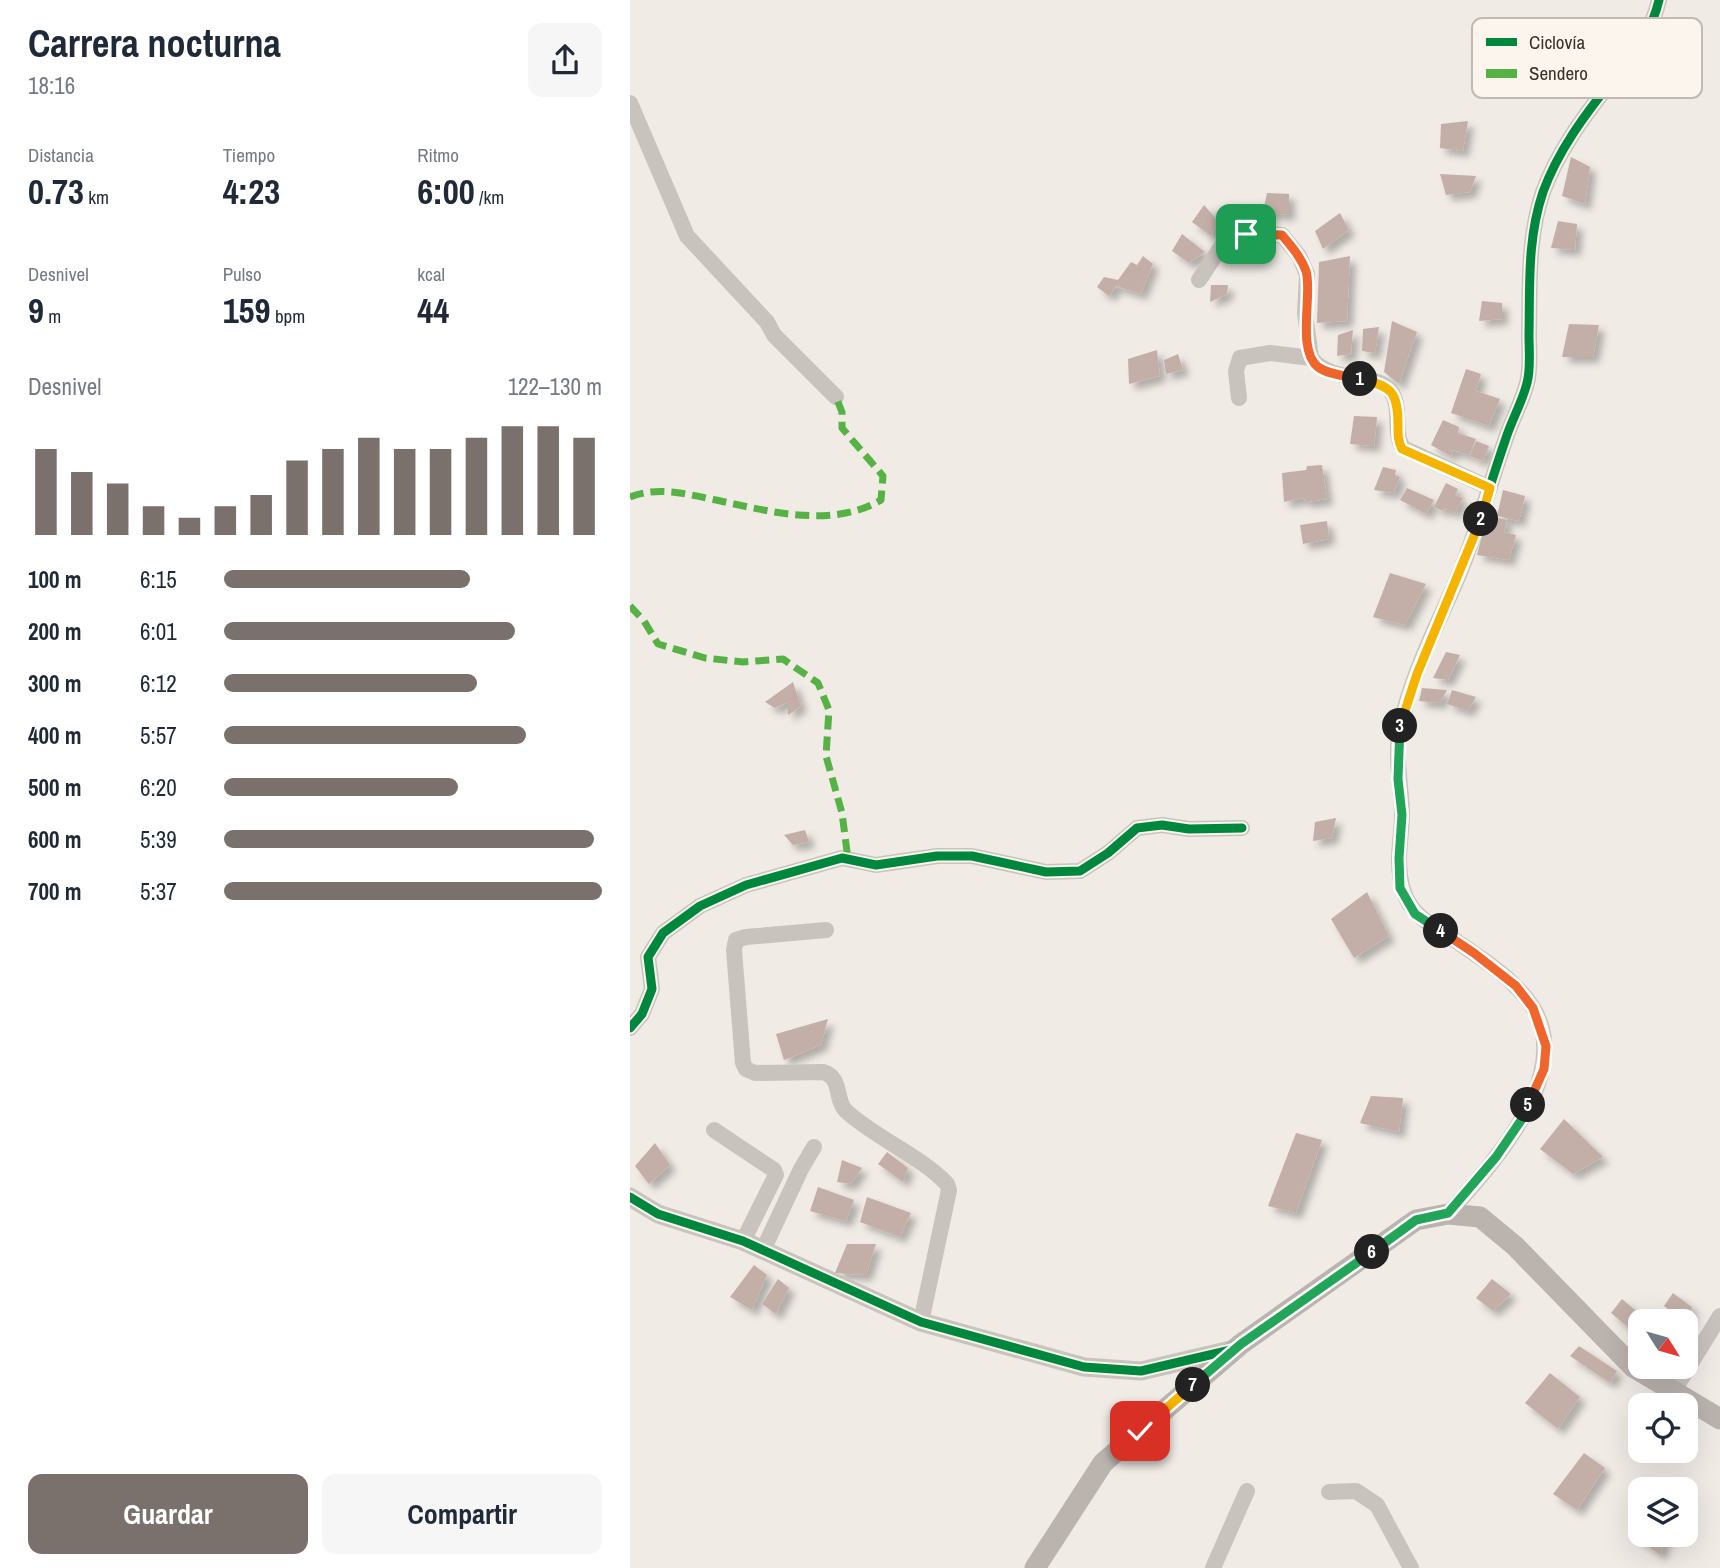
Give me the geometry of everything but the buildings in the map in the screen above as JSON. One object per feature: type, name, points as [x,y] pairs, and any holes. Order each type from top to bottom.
[{"type":"main road","points":[[1035,1568],[1103,1463],[1236,1349],[1416,1220],[1448,1213],[1480,1217],[1515,1246],[1633,1367],[1720,1419]]},
{"type":"street","points":[[1654,18],[1659,0]]},
{"type":"street","points":[[1448,1213],[1496,1157],[1522,1119],[1544,1069],[1546,1046],[1533,1008],[1516,986],[1474,953],[1415,914],[1400,888],[1400,726],[1417,674],[1476,536],[1505,439],[1528,381],[1529,278],[1542,194],[1566,143],[1600,98]]},
{"type":"street","points":[[630,103],[687,236],[767,322],[774,335],[836,397]]},
{"type":"street","points":[[1199,280],[1227,238],[1246,234],[1282,235],[1299,256],[1307,274],[1305,313],[1311,358],[1317,366],[1328,372],[1387,387],[1393,395],[1398,439],[1402,449],[1490,488]]},
{"type":"street","points":[[1239,398],[1236,371],[1240,358],[1270,353],[1311,358]]},
{"type":"street","points":[[630,1028],[642,1014],[652,989],[648,957],[663,933],[700,906],[746,885],[842,859],[876,865],[937,856],[972,856],[1046,872],[1080,871],[1108,853],[1137,828],[1162,825],[1189,829],[1242,828]]},
{"type":"street","points":[[827,930],[736,940],[734,950],[743,1063],[746,1069],[755,1073],[830,1074],[835,1078],[845,1110],[947,1184],[921,1322]]},
{"type":"street","points":[[714,1130],[774,1170],[776,1175],[743,1241]]},
{"type":"street","points":[[763,1250],[814,1147]]},
{"type":"street","points":[[630,1197],[658,1214],[743,1241],[921,1322],[1084,1367],[1141,1371],[1236,1349]]},
{"type":"street","points":[[1673,1392],[1720,1316]]},
{"type":"street","points":[[1213,1568],[1247,1491]]},
{"type":"street","points":[[1329,1492],[1356,1491],[1377,1505],[1411,1568]]},
{"type":"marked path","points":[[630,497],[651,492],[673,492],[756,509],[821,516],[862,509],[881,500],[883,476],[842,428],[842,412],[836,397]]},
{"type":"marked path","points":[[630,606],[644,621],[658,644],[705,658],[743,662],[783,659],[818,683],[829,710],[826,756],[842,813],[848,859]]},
{"type":"cycle path","points":[[1654,18],[1659,0]]},
{"type":"cycle path","points":[[1448,1214],[1486,1170],[1523,1117],[1536,1089],[1544,1060],[1543,1032],[1532,1006],[1508,979],[1424,919],[1408,902],[1400,878],[1399,861],[1402,813],[1399,735],[1412,686],[1465,560],[1527,383],[1532,245],[1543,192],[1572,134],[1599,98]]},
{"type":"cycle path","points":[[630,1028],[642,1014],[652,989],[648,957],[663,933],[700,906],[746,885],[842,858],[876,865],[937,856],[972,856],[1046,872],[1080,871],[1108,853],[1137,828],[1162,825],[1189,829],[1242,828]]},
{"type":"cycle path","points":[[630,1197],[658,1214],[743,1241],[921,1322],[1084,1367],[1141,1371],[1235,1349]]},
{"type":"route","points":[[1140,1431],[1241,1344],[1416,1220],[1448,1213],[1496,1157],[1522,1119],[1544,1069],[1546,1046],[1533,1008],[1516,986],[1474,953],[1415,914],[1400,888],[1400,726],[1417,674],[1476,536],[1490,488],[1402,449],[1398,439],[1393,395],[1387,387],[1328,372],[1317,366],[1311,358],[1305,313],[1307,274],[1299,256],[1282,235],[1246,234]]}]
